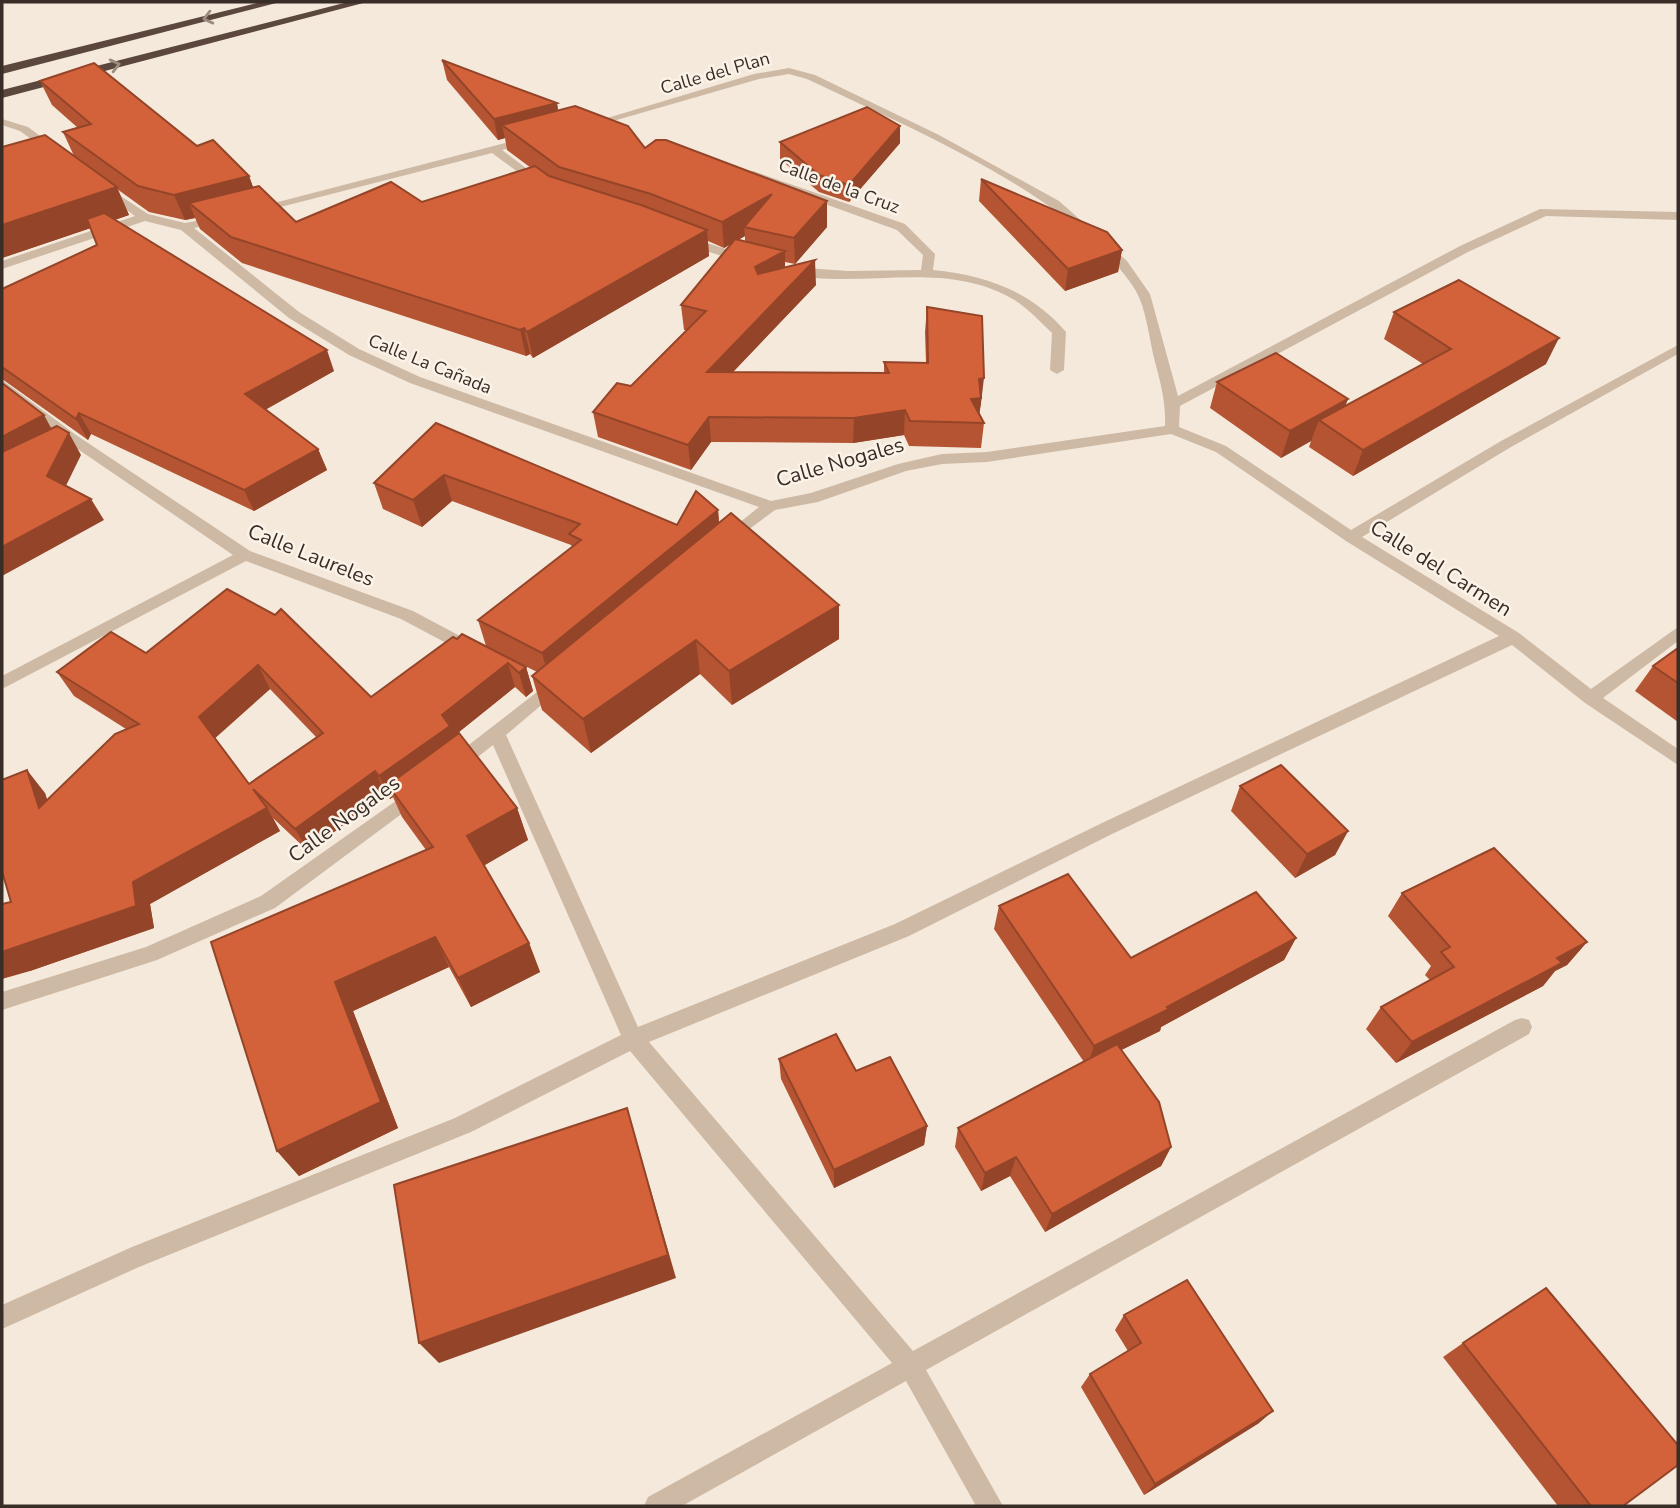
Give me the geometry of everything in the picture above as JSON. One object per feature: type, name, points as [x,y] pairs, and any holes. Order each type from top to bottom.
[{"type":"highway","points":[[2,70],[274,2]]},
{"type":"highway","points":[[2,94],[361,2]]},
{"type":"street","name":"Calle del Plan","points":[[572,129],[758,76],[789,71],[811,77],[935,137],[1055,204],[1123,264],[1144,294],[1173,404],[1172,429]]},
{"type":"street","points":[[4,121],[24,128],[68,161]]},
{"type":"street","points":[[239,214],[546,136]]},
{"type":"street","points":[[494,149],[558,197]]},
{"type":"street","name":"Calle de la Cruz","points":[[736,169],[901,227],[929,254],[927,271]]},
{"type":"street","name":"Calle La Cañada","points":[[90,177],[144,217],[185,228],[294,315],[354,352],[415,380],[770,506]]},
{"type":"street","points":[[1173,404],[1464,249],[1545,212],[1678,216]]},
{"type":"street","points":[[2,265],[144,217]]},
{"type":"street","points":[[185,228],[226,217]]},
{"type":"street","points":[[673,235],[722,254],[759,263]]},
{"type":"street","points":[[783,269],[847,276],[927,271],[962,275],[1014,294],[1059,332],[1057,370]]},
{"type":"street","points":[[1351,537],[1506,444],[1678,349]]},
{"type":"street","name":"Calle Laureles","points":[[2,384],[65,441],[245,555],[407,615],[491,659]]},
{"type":"street","name":"Calle Nogales","points":[[718,550],[770,506],[813,498],[903,467],[942,459],[987,457],[1172,429]]},
{"type":"street","name":"Calle del Carmen","points":[[1172,429],[1221,449],[1351,537],[1513,637],[1591,698],[1678,758]]},
{"type":"street","points":[[2,683],[245,555]]},
{"type":"street","points":[[1591,698],[1678,634]]},
{"type":"street","points":[[2,1317],[132,1258],[463,1125],[633,1040],[902,930],[1106,829],[1513,637]]},
{"type":"street","name":"Calle Nogales","points":[[2,1000],[150,954],[268,902],[497,734],[545,687],[572,673]]},
{"type":"street","points":[[497,734],[633,1040],[911,1367],[989,1506]]},
{"type":"street","points":[[657,1506],[1522,1027]]},
{"type":"building","points":[[442,60],[524,91],[557,103],[494,119]]},
{"type":"building","points":[[94,63],[197,146],[213,140],[249,176],[174,195],[138,186],[63,132],[91,124],[40,81]]},
{"type":"building","points":[[575,106],[628,126],[645,148],[656,140],[666,140],[827,201],[794,238],[744,227],[772,194],[722,222],[651,194],[559,167],[502,125]]},
{"type":"building","points":[[867,107],[900,126],[849,185],[819,175],[780,142]]},
{"type":"building","points":[[45,135],[117,187],[2,225],[2,147]]},
{"type":"building","points":[[535,166],[549,176],[641,205],[707,230],[527,332],[524,328],[520,330],[231,237],[189,203],[259,186],[296,222],[391,182],[422,202]]},
{"type":"building","points":[[981,179],[1107,232],[1122,250],[1068,269]]},
{"type":"building","points":[[104,213],[327,350],[245,394],[318,449],[244,490],[79,413],[76,419],[2,367],[2,289],[97,245],[87,219]]},
{"type":"building","points":[[735,239],[785,251],[755,267],[758,274],[815,260],[707,372],[889,373],[884,362],[928,363],[927,307],[982,316],[984,378],[979,379],[981,398],[971,399],[984,423],[910,421],[905,410],[854,418],[709,417],[688,445],[593,412],[617,383],[631,386],[706,311],[681,305]]},
{"type":"building","points":[[1459,280],[1559,338],[1363,450],[1319,420],[1451,349],[1394,312]]},
{"type":"building","points":[[1276,353],[1348,399],[1290,431],[1217,382]]},
{"type":"building","points":[[2,383],[44,415],[2,437]]},
{"type":"building","points":[[436,423],[677,525],[696,491],[718,510],[542,653],[478,620],[581,540],[569,534],[580,524],[444,475],[413,500],[374,483]]},
{"type":"building","points":[[57,426],[69,433],[47,476],[91,499],[2,547],[2,452]]},
{"type":"building","points":[[731,513],[839,605],[729,671],[696,640],[583,719],[532,676]]},
{"type":"building","points":[[227,589],[275,615],[281,609],[371,697],[453,637],[457,639],[462,634],[526,667],[519,673],[508,663],[442,715],[450,726],[379,776],[375,771],[295,829],[253,789],[267,808],[133,882],[136,906],[2,952],[2,904],[11,902],[2,871],[2,780],[27,770],[39,808],[115,734],[139,724],[57,672],[111,632],[146,653]],"holes":[[[258,665],[323,733],[249,784],[199,717]]]},
{"type":"building","points":[[1678,648],[1678,683],[1653,666]]},
{"type":"building","points":[[459,733],[517,808],[467,836],[529,943],[458,978],[435,937],[335,982],[381,1102],[277,1151],[211,942],[433,847],[388,785]]},
{"type":"building","points":[[1281,765],[1348,831],[1307,854],[1240,786]]},
{"type":"building","points":[[1494,848],[1587,942],[1557,958],[1562,963],[1412,1042],[1381,1007],[1454,967],[1441,952],[1450,947],[1402,893]]},
{"type":"building","points":[[1068,874],[1131,958],[1256,892],[1296,938],[1167,1007],[1169,1009],[1094,1046],[999,906]]},
{"type":"building","points":[[836,1034],[856,1071],[890,1057],[927,1126],[834,1170],[779,1059]]},
{"type":"building","points":[[1117,1044],[1159,1102],[1171,1147],[1052,1214],[1016,1157],[985,1173],[958,1128]]},
{"type":"building","points":[[627,1108],[668,1255],[419,1343],[394,1185]]},
{"type":"building","points":[[1187,1280],[1273,1411],[1155,1484],[1090,1374],[1141,1343],[1124,1315]]},
{"type":"building","points":[[1546,1288],[1678,1445],[1678,1465],[1623,1506],[1591,1506],[1463,1343]]}]
